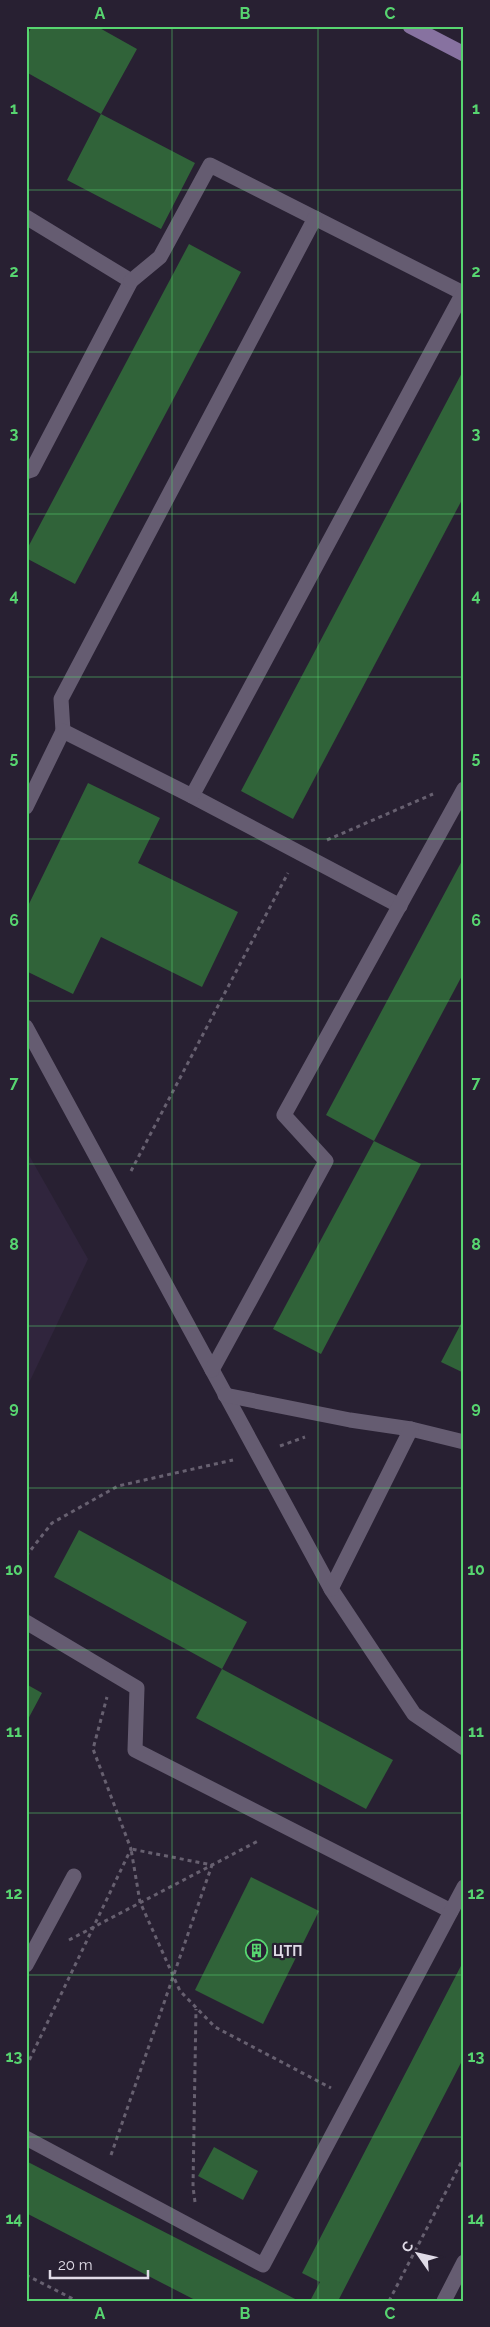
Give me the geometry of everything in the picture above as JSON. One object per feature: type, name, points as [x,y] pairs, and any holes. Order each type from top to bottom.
[{"type":"main road","points":[[410,26],[464,54]]},
{"type":"street","points":[[26,472],[32,470],[131,281],[160,257],[210,165],[463,292],[192,796]]},
{"type":"street","points":[[26,216],[131,281]]},
{"type":"street","points":[[26,808],[63,730],[61,699],[314,218]]},
{"type":"street","points":[[63,730],[400,906]]},
{"type":"street","points":[[212,1370],[326,1161],[284,1115],[464,789]]},
{"type":"street","points":[[26,1027],[331,1589],[414,1714],[464,1748]]},
{"type":"street","points":[[226,1395],[350,1420],[411,1429],[464,1442]]},
{"type":"street","points":[[331,1589],[411,1429]]},
{"type":"street","points":[[26,1622],[137,1688],[135,1750],[451,1911]]},
{"type":"street","points":[[27,1963],[74,1876]]},
{"type":"street","points":[[26,2138],[262,2265],[464,1887]]},
{"type":"street","points":[[444,2301],[464,2262]]},
{"type":"path","points":[[118,1196],[299,852],[436,793]]},
{"type":"path","points":[[26,1556],[52,1523],[118,1486],[258,1454],[350,1420]]},
{"type":"path","points":[[27,1963],[285,1826]]},
{"type":"path","points":[[212,1865],[130,1849],[140,1902],[180,1991],[215,2028],[351,2098]]},
{"type":"path","points":[[103,2179],[212,1865]]},
{"type":"path","points":[[196,2008],[193,2187],[200,2231]]},
{"type":"path","points":[[389,2301],[464,2157]]},
{"type":"path","points":[[26,2275],[77,2301]]},
{"type":"shaded area","points":[[26,1150],[88,1259],[26,1389]]},
{"type":"building","points":[[32,26],[96,26],[137,49],[101,114],[26,72],[26,38]]},
{"type":"building","points":[[101,114],[195,163],[161,229],[67,180]]},
{"type":"building","points":[[189,244],[241,272],[75,584],[26,558],[26,551]]},
{"type":"building","points":[[464,369],[464,496],[293,819],[241,791]]},
{"type":"building","points":[[88,783],[160,818],[138,863],[238,912],[202,987],[101,937],[73,994],[26,971],[26,910]]},
{"type":"building","points":[[464,857],[464,972],[374,1141],[326,1115]]},
{"type":"building","points":[[374,1141],[421,1164],[321,1354],[273,1329]]},
{"type":"building","points":[[464,1318],[464,1373],[441,1362]]},
{"type":"building","points":[[79,1530],[247,1622],[222,1669],[54,1577]]},
{"type":"building","points":[[222,1669],[393,1760],[366,1809],[196,1718]]},
{"type":"building","points":[[26,1684],[42,1693],[26,1723]]},
{"type":"building","name":"ЦТП","points":[[251,1877],[319,1911],[263,2024],[195,1990]]},
{"type":"building","points":[[464,1960],[464,2057],[338,2301],[310,2301],[320,2282],[302,2273]]},
{"type":"building","points":[[214,2147],[258,2171],[243,2200],[198,2176]]},
{"type":"building","points":[[26,2161],[299,2301],[197,2301],[26,2213]]},
{"type":"place","name":"ЦТП","points":[[257,1951]]}]
